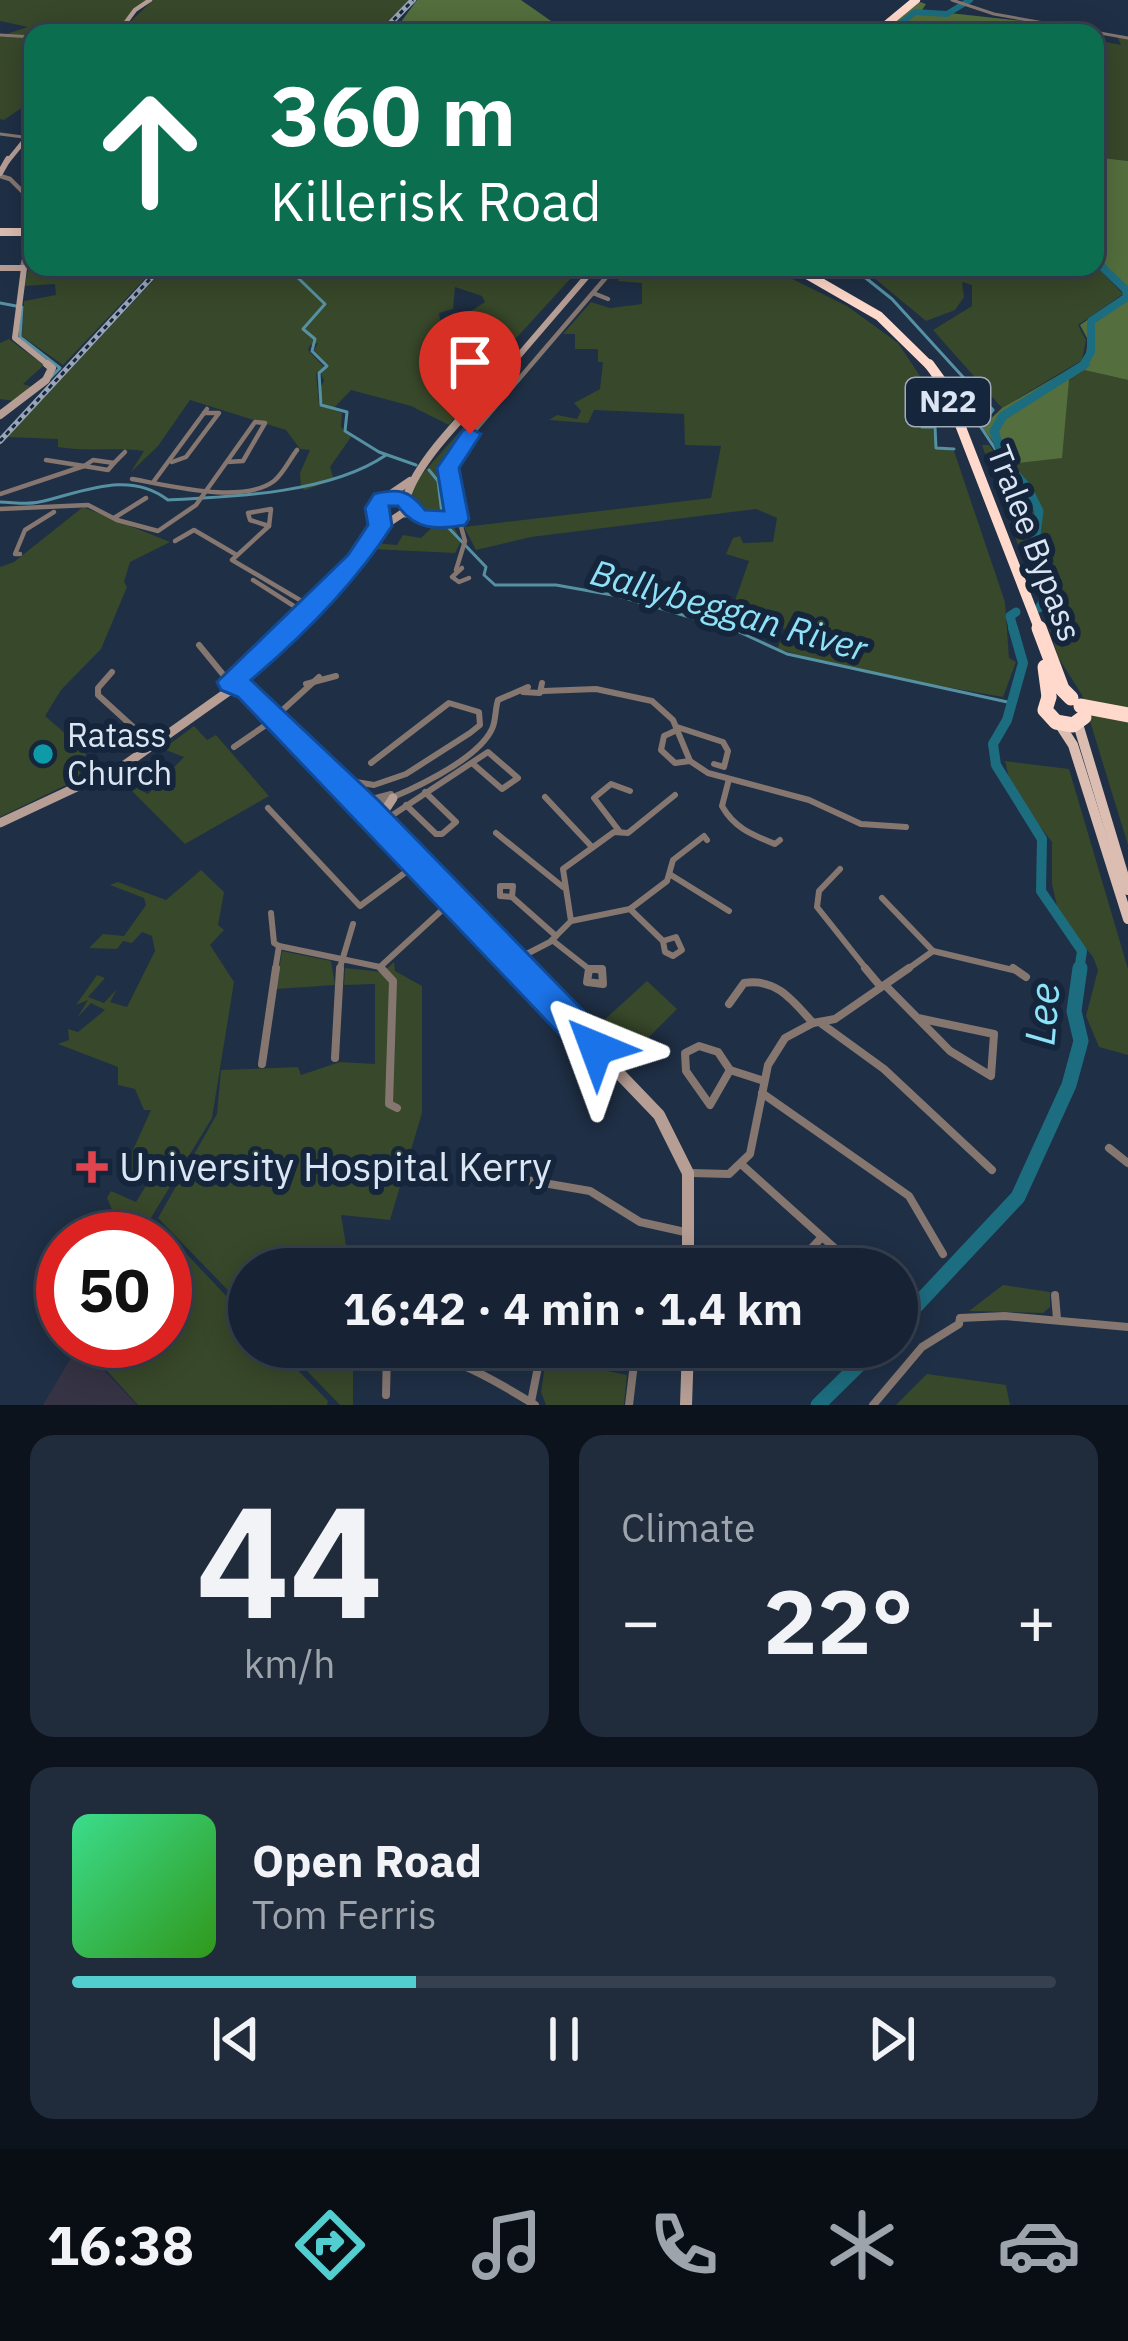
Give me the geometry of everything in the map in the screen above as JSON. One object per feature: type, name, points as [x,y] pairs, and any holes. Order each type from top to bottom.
[{"type":"highway","points":[[887,24],[915,1]]},
{"type":"highway","name":"Tralee Bypass","points":[[807,276],[871,309],[934,369],[952,401],[1028,610],[1047,672],[1049,697]]},
{"type":"highway","name":"Tralee Bypass","points":[[1028,610],[1062,689],[1079,711]]},
{"type":"highway","points":[[1049,697],[1079,711],[1128,715]]},
{"type":"highway","name":"N22","points":[[1049,697],[1045,710],[1056,722]]},
{"type":"highway","points":[[1056,722],[1079,711]]},
{"type":"main road","points":[[124,24],[151,0]]},
{"type":"main road","points":[[2,176],[23,137]]},
{"type":"main road","points":[[0,268],[22,267],[15,338],[52,368],[46,380],[2,411]]},
{"type":"main road","points":[[376,533],[382,514],[377,505],[416,476],[587,276]]},
{"type":"main road","points":[[0,823],[155,746],[237,681],[314,607],[376,533],[398,516],[416,476]]},
{"type":"main road","points":[[389,496],[407,503]]},
{"type":"main road","points":[[382,514],[398,516]]},
{"type":"main road","points":[[237,681],[373,809],[418,863],[659,1114],[688,1174],[688,1248]]},
{"type":"main road","name":"Tralee Bypass","points":[[1079,711],[1128,890]]},
{"type":"main road","points":[[1056,722],[1072,745],[1128,919]]},
{"type":"main road","points":[[373,809],[397,795]]},
{"type":"main road","points":[[686,1405],[687,1368]]},
{"type":"street","points":[[952,0],[1056,24]]},
{"type":"street","points":[[0,134],[23,137]]},
{"type":"street","points":[[2,176],[9,169]]},
{"type":"street","points":[[22,267],[24,261]]},
{"type":"street","points":[[459,569],[463,546],[448,519],[447,476],[452,457],[607,276]]},
{"type":"street","points":[[593,293],[608,299]]},
{"type":"street","points":[[154,481],[206,411],[219,413],[186,457],[172,462]]},
{"type":"street","points":[[0,509],[88,505],[158,531],[200,498],[255,422],[266,423],[243,461],[227,462]]},
{"type":"street","points":[[132,479],[154,481],[200,498],[264,486],[282,472],[297,450]]},
{"type":"street","points":[[0,494],[82,468],[93,460],[114,464],[125,452]]},
{"type":"street","points":[[46,460],[82,468]]},
{"type":"street","points":[[114,518],[146,498]]},
{"type":"street","points":[[407,503],[418,518]]},
{"type":"street","points":[[20,554],[15,554],[34,509]]},
{"type":"street","points":[[25,530],[57,510]]},
{"type":"street","points":[[398,516],[448,519]]},
{"type":"street","points":[[175,541],[207,521]]},
{"type":"street","points":[[269,526],[232,560],[301,610]]},
{"type":"street","points":[[194,530],[235,554]]},
{"type":"street","points":[[253,580],[314,607]]},
{"type":"street","points":[[199,646],[237,681]]},
{"type":"street","points":[[112,672],[98,688],[98,695],[155,746]]},
{"type":"street","points":[[305,684],[336,676]]},
{"type":"street","points":[[234,747],[276,718],[320,677]]},
{"type":"street","points":[[373,809],[490,734],[498,700],[526,690],[596,689],[652,701],[666,709],[690,761]]},
{"type":"street","points":[[325,754],[347,777],[369,785],[427,761],[480,725],[479,712],[449,704],[370,764]]},
{"type":"street","points":[[714,764],[724,767],[728,751],[723,742],[676,729],[664,736],[661,750],[675,763],[690,761],[729,779],[809,800],[861,824],[906,827]]},
{"type":"street","points":[[373,809],[406,805],[488,752],[518,778],[502,789],[472,763]]},
{"type":"street","points":[[427,761],[452,776]]},
{"type":"street","points":[[729,779],[722,806],[729,819],[755,836],[775,844],[780,840]]},
{"type":"street","points":[[620,832],[595,797],[611,784],[630,790]]},
{"type":"street","points":[[406,805],[436,834],[442,834],[456,822],[425,792]]},
{"type":"street","points":[[571,921],[563,868],[620,832],[628,833],[675,795]]},
{"type":"street","points":[[545,797],[593,848]]},
{"type":"street","points":[[268,808],[360,906],[418,863]]},
{"type":"street","points":[[496,832],[563,887]]},
{"type":"street","points":[[513,962],[554,938],[571,921],[630,909],[670,875],[674,860],[704,836],[707,840]]},
{"type":"street","points":[[840,869],[819,891],[817,908],[883,986],[976,1073],[991,1076],[994,1034],[918,1018]]},
{"type":"street","points":[[670,875],[729,910]]},
{"type":"street","points":[[512,897],[589,969]]},
{"type":"street","points":[[883,898],[932,951],[1012,967],[1026,977]]},
{"type":"street","points":[[380,968],[453,900]]},
{"type":"street","points":[[630,909],[662,941]]},
{"type":"street","points":[[271,913],[274,943],[279,946],[380,968],[393,981],[388,1104],[397,1108]]},
{"type":"street","points":[[334,1058],[340,958],[352,924]]},
{"type":"street","points":[[262,1064],[279,946]]},
{"type":"street","points":[[688,1174],[729,1174],[741,1164],[756,1139],[764,1081],[785,1038],[816,1022],[835,1019],[932,951]]},
{"type":"street","points":[[729,1004],[744,983],[763,980],[786,992],[816,1022],[911,1092],[992,1170]]},
{"type":"street","points":[[730,1070],[710,1106],[686,1071],[686,1053],[692,1047],[709,1046],[721,1054],[730,1070],[764,1081]]},
{"type":"street","points":[[762,1093],[909,1196],[943,1254]]},
{"type":"street","points":[[1109,1148],[1128,1163]]},
{"type":"street","points":[[741,1164],[834,1248]]},
{"type":"street","points":[[496,1175],[590,1191],[640,1222],[688,1233]]},
{"type":"street","points":[[812,1248],[822,1237]]},
{"type":"street","points":[[1055,1295],[1058,1319]]},
{"type":"street","points":[[872,1405],[926,1343],[958,1324],[960,1318],[1018,1315],[1104,1330],[1128,1327]]},
{"type":"street","points":[[386,1395],[387,1368]]},
{"type":"street","points":[[474,1368],[533,1404],[539,1368]]},
{"type":"street","points":[[629,1405],[633,1368]]},
{"type":"shaded area","points":[[65,1368],[102,1368],[137,1405],[43,1405]]},
{"type":"green space","points":[[0,0],[148,0],[124,24],[24,26],[0,21]]},
{"type":"green space","points":[[153,0],[410,0],[387,24],[128,24]]},
{"type":"green space","points":[[417,0],[521,0],[554,23],[553,24],[400,24]]},
{"type":"green space","points":[[920,2],[926,4],[922,10],[1050,24],[892,24]]},
{"type":"green space","points":[[24,28],[24,106],[4,120],[0,119],[0,36]]},
{"type":"green space","points":[[1117,36],[1128,39],[1128,161],[1104,158],[1104,42],[1121,45]]},
{"type":"green space","points":[[1104,158],[1128,161],[1128,380],[1084,370],[1069,380],[1062,458],[1010,464],[982,427],[1002,408],[1085,360],[1088,340],[1080,325],[1125,294],[1104,272]]},
{"type":"green space","points":[[1104,274],[1123,294],[1078,325],[1086,340],[1082,360],[1002,408],[933,330],[972,306],[972,285],[962,282],[964,297],[955,310],[926,321],[872,276]]},
{"type":"green space","points":[[26,276],[147,276],[63,365],[22,336],[24,301],[56,295],[55,284],[24,286]]},
{"type":"green space","points":[[158,276],[573,276],[509,346],[464,342],[471,332],[471,311],[485,302],[482,296],[455,287],[453,309],[439,313],[441,326],[436,329],[444,343],[436,347],[444,360],[457,354],[495,365],[449,425],[411,406],[351,390],[333,409],[324,405],[318,392],[324,381],[321,374],[328,366],[314,350],[318,343],[310,345],[308,350],[324,367],[316,373],[319,405],[342,413],[341,427],[351,437],[330,467],[334,480],[305,490],[300,473],[310,450],[300,449],[286,430],[190,400],[158,446],[131,472],[144,451],[58,447],[58,439],[7,437]]},
{"type":"green space","points":[[621,276],[786,276],[847,306],[898,343],[930,391],[915,393],[927,403],[937,448],[954,451],[1005,602],[1009,658],[1016,662],[1003,697],[865,673],[777,649],[785,629],[731,612],[749,561],[726,554],[733,538],[740,536],[743,543],[773,542],[777,518],[756,509],[531,537],[476,550],[464,527],[711,498],[721,446],[685,445],[684,414],[594,410],[588,423],[549,420],[557,415],[577,419],[581,411],[574,403],[600,389],[603,362],[598,362],[598,349],[575,349],[575,334],[563,334],[591,302],[610,308],[642,304],[642,283],[618,281]]},
{"type":"green space","points":[[9,339],[44,365],[23,384],[33,387],[15,401],[0,399],[0,343]]},
{"type":"green space","points":[[1084,370],[1128,380],[1128,845],[1082,695],[1058,657],[1045,613],[1056,606],[1049,583],[1039,567],[1024,561],[982,445],[989,445],[1002,463],[1010,464],[1069,381]]},
{"type":"green space","points":[[513,371],[521,373],[450,458],[446,479],[451,513],[440,517],[421,513],[408,490]]},
{"type":"green space","points":[[83,507],[170,542],[130,562],[127,587],[101,649],[61,690],[45,716],[82,748],[95,771],[0,817],[0,567],[14,562]]},
{"type":"green space","points":[[439,521],[453,525],[461,541],[455,553],[371,549],[375,543],[397,545],[403,535],[421,538]]},
{"type":"green space","points":[[194,726],[207,740],[216,735],[269,796],[185,844],[132,791],[137,788],[148,794],[184,757],[163,749]]},
{"type":"green space","points":[[1005,761],[1069,769],[1128,969],[1128,1055],[1099,1047],[1086,1016],[1098,970],[1059,915],[1052,884],[1052,842],[1012,790]]},
{"type":"green space","points":[[201,870],[224,892],[218,925],[224,930],[210,945],[234,982],[212,1118],[155,1212],[113,1212],[107,1198],[111,1191],[136,1202],[149,1181],[124,1170],[151,1110],[144,1110],[135,1089],[118,1085],[118,1067],[58,1044],[69,1040],[68,1029],[78,1032],[105,1010],[91,1003],[77,1018],[88,1000],[76,1005],[97,975],[105,978],[88,997],[104,1003],[117,989],[110,1002],[127,1007],[155,951],[152,936],[142,932],[117,949],[89,948],[103,934],[124,936],[146,905],[144,898],[110,885],[118,882],[166,900]]},
{"type":"green space","points":[[282,951],[331,961],[335,985],[276,989]]},
{"type":"green space","points":[[394,962],[395,971],[422,986],[422,1113],[390,1220],[341,1215],[346,1248],[228,1248],[228,1290],[192,1253],[192,1212],[161,1212],[217,1114],[221,1070],[298,1067],[301,1075],[340,1062],[375,1064],[375,984],[344,985],[345,968],[383,972]]},
{"type":"green space","points":[[647,981],[677,1009],[622,1064],[591,1032]]},
{"type":"green space","points":[[192,1260],[228,1298],[228,1368],[296,1368],[328,1401],[327,1405],[138,1405],[104,1368],[192,1368]]},
{"type":"green space","points":[[1003,1285],[1050,1292],[1050,1307],[1043,1313],[969,1311]]},
{"type":"green space","points":[[304,1368],[353,1368],[353,1405],[340,1405]]},
{"type":"green space","points":[[545,1368],[592,1368],[627,1375],[624,1405],[546,1405],[541,1392]]},
{"type":"green space","points":[[927,1374],[1006,1385],[1010,1405],[896,1405]]},
{"type":"waterway","name":"Lee","points":[[900,24],[915,12],[947,14],[970,0]]},
{"type":"waterway","name":"Lee","points":[[1104,267],[1114,279]]},
{"type":"waterway","name":"Lee","points":[[1083,365],[1091,352],[1091,321],[1127,297],[1126,290],[1104,269]]},
{"type":"waterway","points":[[296,276],[325,304],[303,329],[315,339],[312,351],[327,366],[319,373],[321,405],[347,412],[345,431],[379,452],[416,465]]},
{"type":"waterway","points":[[863,276],[892,299],[993,410],[980,426],[1004,462]]},
{"type":"waterway","name":"Ballybeggan River","points":[[0,303],[16,306]]},
{"type":"waterway","name":"Ballybeggan River","points":[[22,307],[20,337],[60,368],[51,377]]},
{"type":"waterway","name":"Lee","points":[[1039,608],[1047,597],[1032,566],[1039,511],[1027,487],[1004,462],[994,431],[1003,416],[1083,365]]},
{"type":"waterway","points":[[922,427],[935,427],[936,448],[954,449]]},
{"type":"waterway","name":"Ballybeggan River","points":[[0,502],[34,503],[121,485],[153,491],[168,500],[251,494],[338,478],[386,455]]},
{"type":"waterway","name":"Ballybeggan River","points":[[429,470],[438,481],[443,522],[486,567],[484,575],[495,585],[556,585],[618,596],[737,631],[787,654],[1012,703]]},
{"type":"waterway","name":"Lee","points":[[1014,631],[1010,616],[1016,612]]},
{"type":"waterway","name":"Lee","points":[[1013,628],[1023,663],[1007,720],[993,744],[996,765],[1042,839],[1041,891],[1082,951],[1079,971]]},
{"type":"waterway","name":"Lee","points":[[918,1304],[1018,1197],[1069,1085],[1081,1041],[1074,1011],[1080,968]]},
{"type":"waterway","name":"Lee","points":[[818,1405],[856,1368]]},
{"type":"railway","points":[[390,24],[413,0]]},
{"type":"railway","points":[[0,441],[153,276]]},
{"type":"place","name":"Ratass Church","points":[[43,754]]},
{"type":"place","name":"University Hospital Kerry","points":[[92,1167]]},
{"type":"route","points":[[470,434],[448,468],[457,519],[418,518],[404,498],[382,499],[377,508],[382,514],[380,526],[356,560],[283,638],[230,682],[248,690],[368,809],[596,1048]]}]
